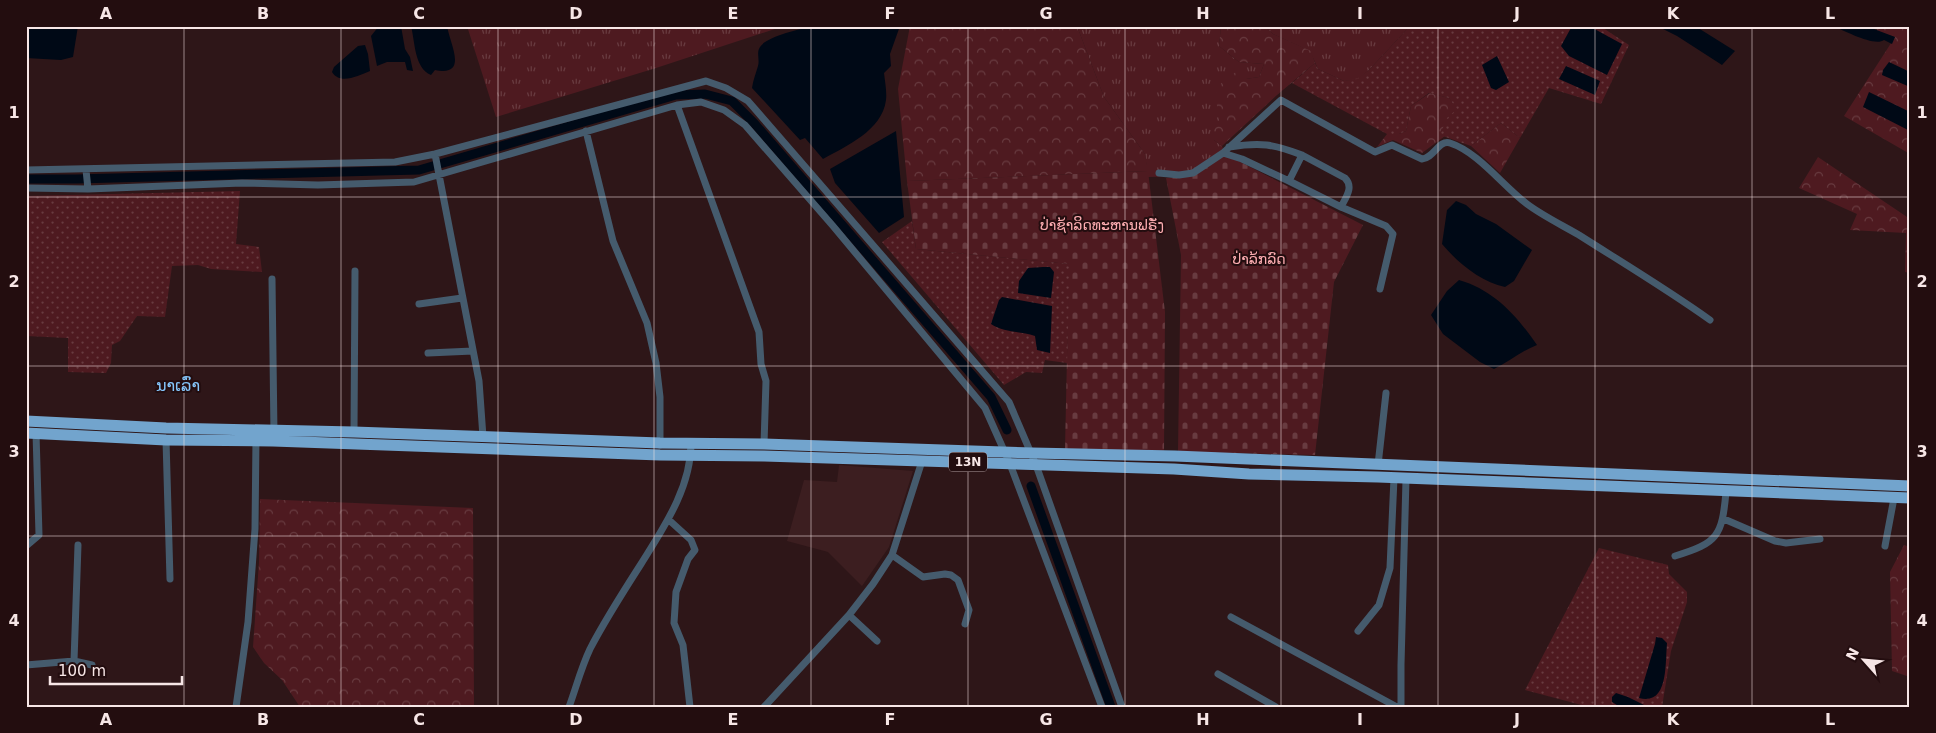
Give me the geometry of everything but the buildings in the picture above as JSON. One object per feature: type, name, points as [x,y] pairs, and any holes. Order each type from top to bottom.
[{"type":"highway","name":"13N","points":[[26,421],[166,428],[274,429],[483,437],[660,449]]},
{"type":"highway","name":"13N","points":[[31,433],[166,440],[691,449],[922,461],[1910,498]]},
{"type":"highway","name":"13N","points":[[691,449],[764,444],[1175,456],[1910,486]]},
{"type":"street","points":[[26,170],[395,162],[435,156],[706,81],[726,88],[748,102],[1009,402],[1032,453],[1122,707]]},
{"type":"street","points":[[1159,174],[1179,175],[1193,173],[1226,150],[1281,100],[1375,152],[1392,145],[1426,158],[1442,143],[1451,144],[1469,153],[1528,205],[1645,276],[1710,320]]},
{"type":"street","points":[[26,188],[88,189],[242,183],[318,185],[414,182],[437,172],[677,105],[702,102],[724,110],[745,125],[833,226],[985,408],[1010,464],[1102,707]]},
{"type":"street","points":[[677,105],[759,332],[761,364],[766,381],[764,444]]},
{"type":"street","points":[[586,131],[613,241],[646,323],[656,364],[660,397],[660,449]]},
{"type":"street","points":[[1226,150],[1248,144],[1272,145],[1302,155],[1349,182],[1350,186],[1341,207]]},
{"type":"street","points":[[1226,150],[1341,207],[1386,226],[1393,234],[1380,289]]},
{"type":"street","points":[[1289,181],[1302,155]]},
{"type":"street","points":[[435,156],[480,381],[483,437]]},
{"type":"street","points":[[86,170],[88,189]]},
{"type":"street","points":[[354,432],[355,271]]},
{"type":"street","points":[[272,279],[273,441]]},
{"type":"street","points":[[419,304],[462,298]]},
{"type":"street","points":[[428,353],[473,351]]},
{"type":"street","points":[[1378,465],[1386,393]]},
{"type":"street","points":[[236,707],[248,622],[255,529],[256,430]]},
{"type":"street","points":[[26,546],[40,534],[31,433]]},
{"type":"street","points":[[166,440],[170,579]]},
{"type":"street","points":[[569,707],[590,649],[669,520],[681,493],[691,449]]},
{"type":"street","points":[[764,707],[849,615],[892,555],[922,461]]},
{"type":"street","points":[[1358,631],[1379,605],[1390,568],[1394,478]]},
{"type":"street","points":[[1401,707],[1406,479]]},
{"type":"street","points":[[1675,556],[1707,544],[1717,536],[1724,519],[1726,492]]},
{"type":"street","points":[[1885,546],[1894,498]]},
{"type":"street","points":[[1724,519],[1786,543],[1820,538]]},
{"type":"street","points":[[669,520],[691,540],[695,550],[688,559],[676,592],[674,623],[683,645],[690,707]]},
{"type":"street","points":[[74,661],[78,544]]},
{"type":"street","points":[[892,555],[923,577],[944,574],[952,575],[958,580],[968,610],[965,624]]},
{"type":"street","points":[[849,615],[878,640]]},
{"type":"street","points":[[1231,617],[1396,707]]},
{"type":"street","points":[[26,664],[74,661],[92,664]]},
{"type":"street","points":[[1218,674],[1276,707]]},
{"type":"shaded area","points":[[26,26],[78,26],[73,57],[61,60],[26,58]]},
{"type":"shaded area","points":[[379,26],[401,26],[405,49],[410,57],[413,71],[407,70],[405,62],[387,62],[377,66],[371,36]]},
{"type":"shaded area","points":[[411,26],[447,26],[455,57],[455,64],[452,69],[445,71],[435,70],[431,75],[425,72],[416,54]]},
{"type":"shaded area","points":[[811,26],[900,26],[890,54],[891,66],[884,73],[886,100],[878,120],[862,136],[823,159],[805,138],[800,140],[752,88],[759,61],[758,52],[760,47],[776,37]]},
{"type":"shaded area","points":[[1572,26],[1589,26],[1622,44],[1607,75],[1569,56],[1561,46]]},
{"type":"shaded area","points":[[1657,26],[1695,26],[1735,51],[1722,65],[1677,36]]},
{"type":"shaded area","points":[[1833,26],[1866,26],[1895,37],[1892,44],[1884,40],[1880,42],[1867,40]]},
{"type":"shaded area","points":[[365,45],[370,71],[344,79],[335,76],[332,72],[334,67],[358,46]]},
{"type":"shaded area","points":[[1497,56],[1509,82],[1496,90],[1491,88],[1482,65]]},
{"type":"shaded area","points":[[1889,62],[1910,72],[1910,87],[1882,75]]},
{"type":"shaded area","points":[[1566,66],[1600,81],[1595,95],[1559,79]]},
{"type":"shaded area","points":[[1869,92],[1910,112],[1910,131],[1863,107]]},
{"type":"shaded area","points":[[896,131],[904,217],[879,233],[835,183],[830,169]]},
{"type":"shaded area","points":[[1456,201],[1466,205],[1476,214],[1496,224],[1532,250],[1514,281],[1505,287],[1487,281],[1470,271],[1442,244],[1447,210]]},
{"type":"shaded area","points":[[1050,267],[1054,272],[1051,298],[1018,293],[1019,281],[1028,268]]},
{"type":"shaded area","points":[[1459,280],[1483,290],[1504,305],[1537,345],[1494,369],[1480,362],[1443,334],[1431,315],[1447,291]]},
{"type":"shaded area","points":[[1002,297],[1052,306],[1050,353],[1037,350],[1035,336],[1002,329],[991,324],[999,300]]},
{"type":"shaded area","points":[[839,465],[913,471],[889,547],[862,586],[828,552],[787,541],[804,480],[837,482]]},
{"type":"shaded area","points":[[1656,637],[1662,638],[1667,643],[1664,681],[1656,696],[1649,699],[1639,698],[1655,644]]},
{"type":"shaded area","points":[[1616,693],[1648,707],[1620,707],[1612,702],[1612,697]]},
{"type":"green space","points":[[467,26],[784,26],[496,117]]},
{"type":"green space","points":[[910,26],[1077,26],[1104,97],[1145,154],[1148,171],[907,181],[898,89]]},
{"type":"green space","points":[[1077,26],[1221,26],[1219,46],[1239,62],[1264,64],[1259,77],[1246,79],[1220,119],[1214,140],[1222,146],[1225,154],[1190,176],[1148,177],[1145,154],[1104,97]]},
{"type":"green space","points":[[1221,26],[1264,26],[1273,34],[1311,51],[1315,63],[1222,146],[1214,140],[1211,129],[1220,119],[1216,97],[1219,87],[1228,77],[1236,72],[1246,79],[1259,77],[1264,64],[1239,62],[1219,46]]},
{"type":"green space","points":[[1264,26],[1410,26],[1369,70],[1357,80],[1344,81],[1318,69],[1310,51],[1273,34]]},
{"type":"green space","points":[[1410,26],[1600,26],[1629,45],[1601,104],[1549,88],[1520,138],[1501,123],[1471,146],[1440,135],[1447,118],[1457,109],[1449,98],[1429,93],[1411,106],[1406,131],[1399,134],[1387,134],[1292,83],[1315,63],[1318,69],[1344,81],[1357,79],[1369,70]]},
{"type":"green space","points":[[1880,26],[1910,26],[1910,154],[1844,116],[1895,37],[1876,31]]},
{"type":"green space","points":[[1430,93],[1449,98],[1458,109],[1441,135],[1445,136],[1422,153],[1393,140],[1377,147],[1387,134],[1399,134],[1406,131],[1411,106]]},
{"type":"green space","points":[[1501,123],[1520,138],[1500,173],[1471,146]]},
{"type":"green space","name":"ປ່າລ້ກລົດ","points":[[1225,154],[1363,225],[1334,282],[1315,455],[1178,452],[1181,255],[1166,178],[1190,176]]},
{"type":"green space","points":[[1818,157],[1910,219],[1910,273],[1905,272],[1906,233],[1850,230],[1857,214],[1799,188]]},
{"type":"green space","name":"ປ່າຊ້າລິດທະຫານຟຣັ່ງ","points":[[1148,171],[1165,312],[1164,451],[1065,449],[1069,264],[916,249],[907,181]]},
{"type":"green space","points":[[240,191],[236,244],[259,247],[262,272],[211,269],[198,265],[172,266],[165,317],[137,316],[120,341],[112,345],[111,363],[106,373],[68,372],[68,338],[26,336],[26,196]]},
{"type":"green space","points":[[912,221],[916,249],[1070,264],[1067,363],[1045,360],[1042,373],[1026,372],[1004,385],[882,242]]},
{"type":"green space","points":[[260,499],[473,508],[474,707],[300,707],[282,680],[264,663],[253,647],[259,562]]},
{"type":"green space","points":[[1904,545],[1910,547],[1910,677],[1892,671],[1890,572]]},
{"type":"green space","points":[[1599,548],[1668,565],[1669,574],[1687,592],[1687,602],[1671,651],[1662,707],[1589,707],[1525,690]]},
{"type":"waterway","points":[[26,179],[419,170],[676,95],[705,94],[732,101],[754,123],[991,397],[1007,430]]},
{"type":"waterway","points":[[1031,486],[1111,707]]},
{"type":"district","name":"ນາເລົ່າ","points":[[178,385]]}]
